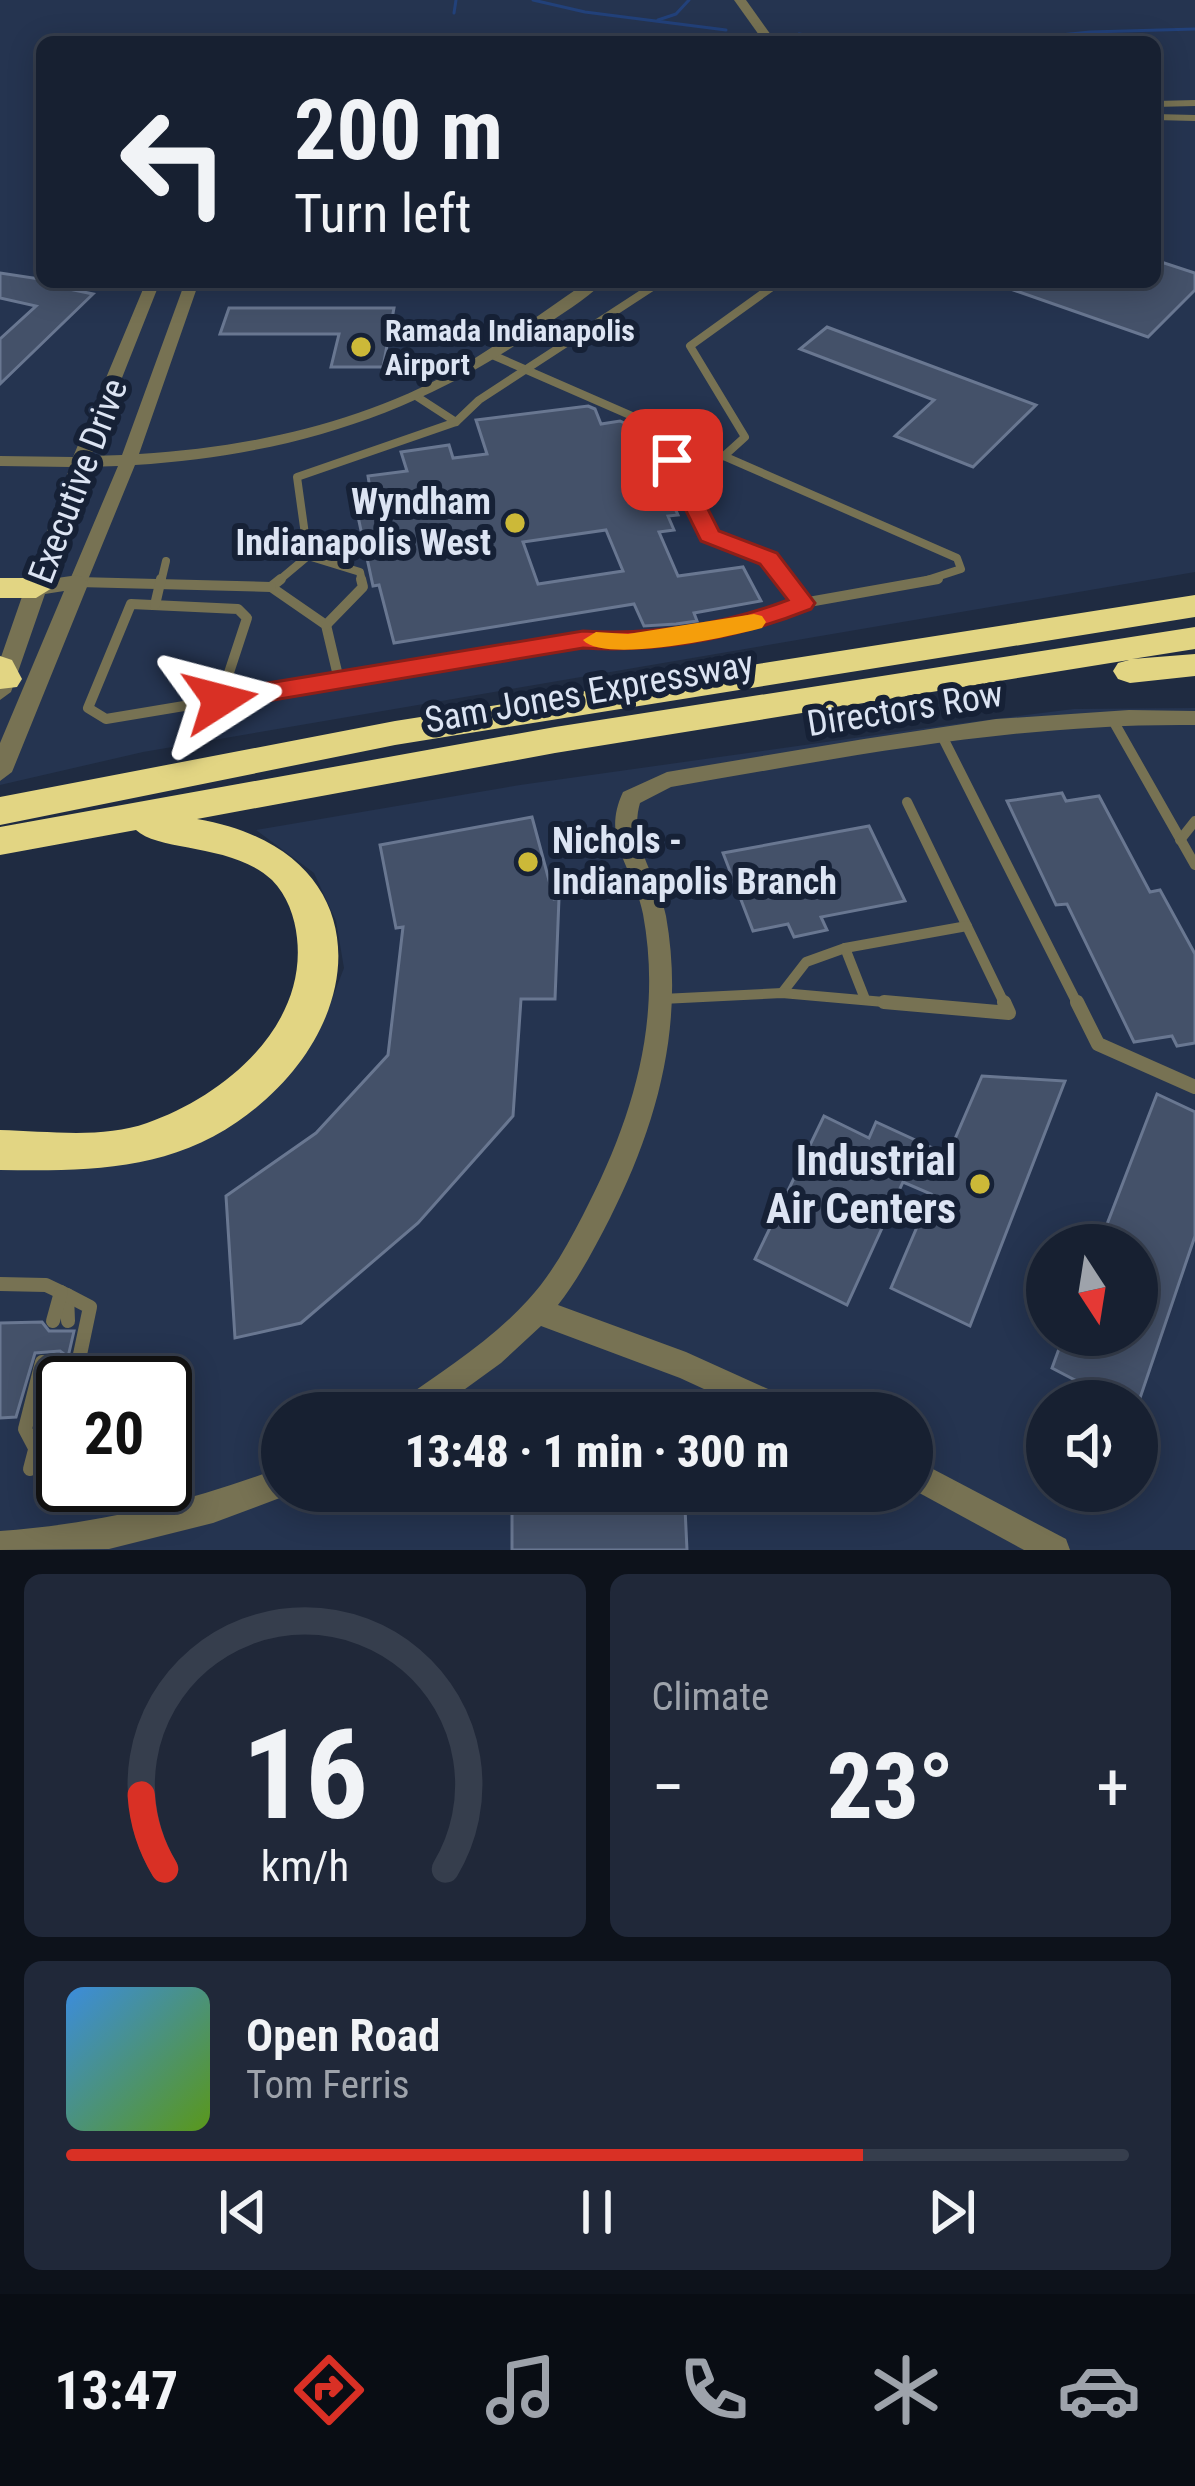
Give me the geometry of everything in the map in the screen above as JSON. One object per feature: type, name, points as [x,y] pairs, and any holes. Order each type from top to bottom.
[{"type":"highway","points":[[0,588],[36,588]]},
{"type":"highway","name":"Sam Jones Expressway","points":[[0,811],[395,733],[1195,606]]},
{"type":"highway","name":"Sam Jones Expressway","points":[[0,841],[555,740],[1195,638]]},
{"type":"highway","points":[[555,740],[1195,665]]},
{"type":"highway","points":[[12,1146],[128,1148],[214,1115],[245,1094],[287,1052],[319,986],[322,948],[317,922],[302,891],[272,860],[202,830],[100,823]]},
{"type":"street","points":[[740,0],[766,36]]},
{"type":"street","name":"Executive Drive","points":[[2,680],[79,462],[151,288]]},
{"type":"street","name":"Executive Drive","points":[[3,765],[128,461],[190,288]]},
{"type":"street","points":[[0,460],[128,461],[282,440],[350,422],[416,396],[490,354],[588,288]]},
{"type":"street","points":[[36,588],[78,582]]},
{"type":"street","name":"Directors Row","points":[[662,999],[654,913],[623,825],[632,798],[667,780],[942,736],[1111,716],[1195,718]]},
{"type":"street","points":[[437,1392],[491,1353],[537,1311],[570,1268],[626,1161],[652,1076],[662,999]]},
{"type":"street","points":[[537,1311],[743,1392]]},
{"type":"street","points":[[933,1484],[1054,1550]]},
{"type":"street","points":[[0,1546],[112,1536],[209,1512],[261,1491]]},
{"type":"lane","points":[[1161,104],[1195,104]]},
{"type":"lane","points":[[1161,117],[1195,118]]},
{"type":"lane","points":[[308,556],[296,477],[456,422],[479,400],[652,288]]},
{"type":"lane","points":[[724,456],[745,437],[690,346],[771,288]]},
{"type":"lane","points":[[220,700],[247,618],[238,609],[131,604],[88,709],[106,719],[220,700],[583,639],[628,642],[744,626],[803,603],[944,578],[961,569],[957,558],[490,354]]},
{"type":"lane","points":[[416,396],[456,422]]},
{"type":"lane","points":[[689,441],[672,460],[710,536],[769,559],[803,603]]},
{"type":"lane","points":[[271,587],[308,556]]},
{"type":"lane","points":[[308,556],[360,572],[363,587],[326,625]]},
{"type":"lane","points":[[155,605],[166,561]]},
{"type":"lane","points":[[78,582],[271,587],[326,625],[339,680]]},
{"type":"lane","points":[[1111,716],[1195,865]]},
{"type":"lane","points":[[942,736],[1097,1044],[1195,1087]]},
{"type":"lane","points":[[662,999],[782,993],[1009,1013],[907,802]]},
{"type":"lane","points":[[1180,840],[1195,821]]},
{"type":"lane","points":[[782,993],[791,972],[811,956],[967,926]]},
{"type":"lane","points":[[844,948],[865,999]]},
{"type":"lane","points":[[0,1284],[46,1285],[90,1307],[80,1356]]},
{"type":"lane","points":[[60,1321],[64,1293]]},
{"type":"lane","points":[[30,1468],[36,1442]]},
{"type":"shaded area","points":[[0,0],[1195,0],[1195,572],[143,752],[0,785]]},
{"type":"shaded area","points":[[1195,708],[1195,1550],[0,1550],[0,1166],[97,1166],[280,1082],[321,1027],[344,968],[336,921],[314,873],[256,830],[520,785],[1074,709]]},
{"type":"building","points":[[1161,262],[1195,273],[1195,290],[1148,337],[1008,288],[1161,288]]},
{"type":"building","points":[[0,273],[36,278],[36,288],[93,294],[0,384],[0,339],[36,306],[0,298]]},
{"type":"building","name":"Ramada Indianapolis Airport","points":[[229,308],[394,308],[383,367],[331,367],[339,334],[220,334]]},
{"type":"building","points":[[827,327],[1036,405],[973,467],[895,436],[934,400],[800,349]]},
{"type":"building","name":"Wyndham Indianapolis West","points":[[588,406],[595,409],[601,424],[620,421],[663,441],[649,451],[678,515],[668,516],[674,530],[659,532],[678,576],[743,567],[761,601],[694,613],[697,621],[676,624],[644,626],[634,604],[394,643],[379,585],[373,586],[354,498],[371,495],[368,476],[407,471],[401,452],[449,445],[453,458],[487,454],[476,420]],"holes":[[[606,530],[623,571],[538,584],[523,542]]]},
{"type":"building","points":[[1062,793],[1066,801],[1099,796],[1150,892],[1160,890],[1195,954],[1195,1043],[1177,1046],[1172,1036],[1134,1042],[1067,904],[1056,905],[1007,801]]},
{"type":"building","points":[[532,817],[554,899],[559,898],[555,999],[521,999],[513,1116],[418,1223],[301,1323],[235,1338],[226,1196],[316,1133],[388,1055],[403,927],[396,928],[380,845]]},
{"type":"building","points":[[869,826],[905,901],[821,917],[827,930],[794,937],[788,924],[753,931],[723,853]]},
{"type":"building","points":[[982,1076],[1065,1081],[970,1326],[891,1288],[931,1194],[903,1182],[847,1305],[755,1259],[824,1116],[869,1138],[876,1122],[948,1155]]},
{"type":"building","points":[[1157,1094],[1195,1112],[1195,1236],[1158,1345],[1158,1224],[1107,1224]]},
{"type":"building","points":[[42,1322],[49,1331],[74,1331],[68,1356],[60,1351],[35,1353],[16,1417],[0,1418],[0,1323]]},
{"type":"building","points":[[1056,1356],[1154,1356],[1146,1380],[1075,1380],[1052,1368]]},
{"type":"building","points":[[685,1512],[687,1550],[512,1550],[512,1513]]},
{"type":"waterway","points":[[454,13],[456,0]]},
{"type":"waterway","points":[[533,0],[585,12],[726,30]]},
{"type":"waterway","points":[[658,20],[676,14],[689,0]]},
{"type":"waterway","points":[[1051,36],[1195,29]]},
{"type":"waterway","points":[[799,34],[811,36]]},
{"type":"slow traffic","points":[[596,640],[628,642],[754,622]]},
{"type":"place","name":"Ramada Indianapolis Airport","points":[[361,347]]},
{"type":"place","name":"Wyndham Indianapolis West","points":[[515,523]]},
{"type":"place","name":"Nichols - Indianapolis Branch","points":[[528,862]]},
{"type":"place","name":"Industrial Air Centers","points":[[980,1184]]},
{"type":"route","points":[[220,700],[583,639],[628,642],[744,626],[803,603],[769,559],[710,536],[672,460]]}]
